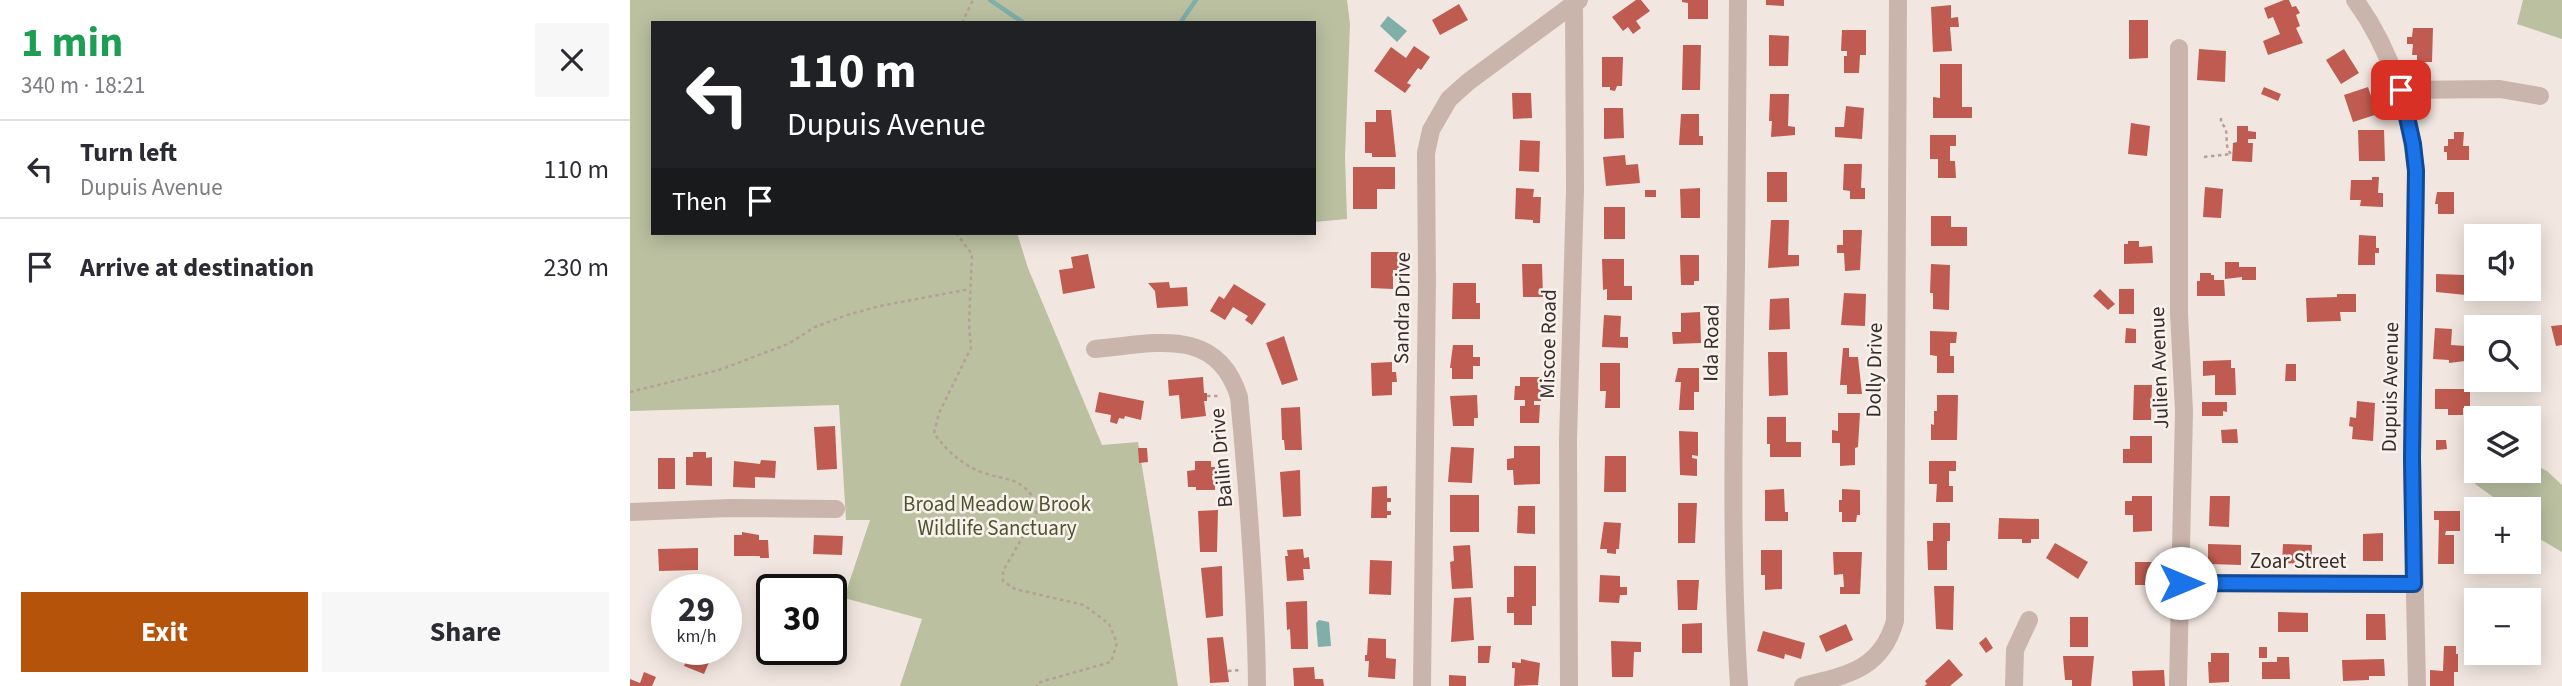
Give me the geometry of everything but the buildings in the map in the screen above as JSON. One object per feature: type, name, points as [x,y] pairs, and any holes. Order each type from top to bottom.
[{"type":"street","name":"Ida Road","points":[[1738,0],[1733,559],[1740,686]]},
{"type":"street","name":"Dolly Drive","points":[[1803,686],[1860,669],[1871,662],[1886,643],[1895,621],[1898,0]]},
{"type":"street","name":"Dupuis Avenue","points":[[2355,0],[2366,15],[2401,90],[2416,171],[2412,458],[2417,686]]},
{"type":"street","name":"Sandra Drive","points":[[1422,686],[1428,141],[1431,130],[1449,99],[1576,1]]},
{"type":"street","name":"Miscoe Road","points":[[1569,686],[1568,440],[1575,190],[1576,1]]},
{"type":"street","name":"Julien Avenue","points":[[2178,686],[2184,411],[2179,314],[2179,48]]},
{"type":"street","points":[[2401,90],[2500,89],[2540,96]]},
{"type":"street","name":"Bailin Drive","points":[[1095,349],[1171,343],[1192,345],[1213,355],[1234,381],[1240,406],[1251,538],[1257,686]]},
{"type":"street","points":[[630,512],[730,508],[836,509]]},
{"type":"street","name":"Zoar Street","points":[[2181,583],[2414,584]]},
{"type":"street","points":[[2014,686],[2015,650],[2029,620]]},
{"type":"path","points":[[963,21],[973,0]]},
{"type":"path","points":[[2204,157],[2232,155],[2227,149],[2227,131],[2221,118]]},
{"type":"path","points":[[958,235],[972,254],[971,348],[939,413],[934,433],[946,450],[969,466],[1021,483],[1038,504],[1036,514],[1003,571],[1003,581],[1015,589],[1084,605],[1109,624],[1117,643],[1111,662],[1037,686]]},
{"type":"path","points":[[630,393],[719,370],[788,344],[815,327],[847,315],[970,289]]},
{"type":"path","points":[[1207,396],[1225,396]]},
{"type":"path","points":[[1228,671],[1244,670]]},
{"type":"green space","name":"Broad Meadow Brook Wildlife Sanctuary","points":[[630,0],[1347,0],[1350,24],[1345,157],[1347,219],[1316,222],[1316,21],[651,21],[651,235],[1018,235],[1028,268],[1102,445],[1138,442],[1178,686],[900,686],[922,619],[847,599],[847,589],[870,520],[846,520],[839,405],[630,411]]},
{"type":"green space","points":[[2523,0],[2562,0],[2562,39],[2517,24]]},
{"type":"green space","points":[[2541,468],[2547,471],[2562,485],[2562,552],[2541,540],[2541,497],[2493,497],[2475,484],[2541,483]]},
{"type":"water","points":[[1388,16],[1407,31],[1397,42],[1380,26]]},
{"type":"water","points":[[1319,620],[1329,622],[1331,646],[1318,647],[1316,623]]},
{"type":"waterway","points":[[990,0],[1021,21]]},
{"type":"waterway","points":[[1181,21],[1196,0]]},
{"type":"route","points":[[2181,583],[2414,584],[2412,458],[2416,171],[2401,90]]}]
